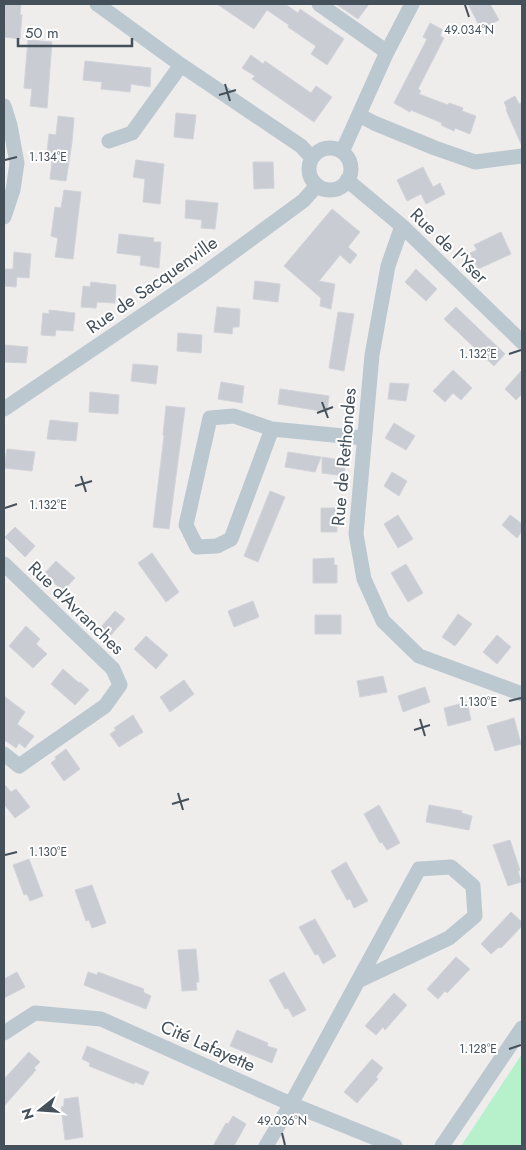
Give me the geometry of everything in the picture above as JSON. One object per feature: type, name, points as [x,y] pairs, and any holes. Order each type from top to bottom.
[{"type":"street","points":[[97,4],[302,146],[312,158]]},
{"type":"street","points":[[319,4],[386,52]]},
{"type":"street","points":[[342,152],[386,52],[412,4]]},
{"type":"street","points":[[109,141],[132,133],[181,64]]},
{"type":"street","points":[[4,106],[10,125],[10,163],[13,190],[4,217]]},
{"type":"street","points":[[359,115],[435,148],[475,162],[522,156]]},
{"type":"street","points":[[322,149],[336,149],[342,152],[350,163],[347,180],[341,186],[328,190],[317,185],[309,172],[312,158],[322,149]]},
{"type":"street","name":"Rue de l'Yser","points":[[347,180],[402,226],[522,342]]},
{"type":"street","name":"Rue de Sacquenville","points":[[4,409],[202,275],[303,200],[317,185]]},
{"type":"street","name":"Rue de Rethondes","points":[[402,226],[388,266],[372,355],[356,534],[364,579],[383,621],[419,656],[522,694]]},
{"type":"street","points":[[272,429],[231,539],[217,546],[197,547],[186,525],[210,418],[234,416],[272,429],[364,438]]},
{"type":"street","name":"Rue d'Avranches","points":[[4,564],[113,669],[120,685],[105,706],[19,766],[4,754]]},
{"type":"street","points":[[266,1146],[291,1104],[419,869],[451,867],[473,886],[476,916],[448,938],[358,981]]},
{"type":"street","name":"Cité Lafayette","points":[[4,1033],[35,1013],[101,1018],[291,1104],[395,1146]]},
{"type":"street","points":[[442,1146],[522,1028]]},
{"type":"green space","points":[[522,1054],[522,1146],[461,1146]]},
{"type":"building","points":[[4,4],[21,4],[20,39],[4,37]]},
{"type":"building","points":[[217,4],[285,4],[298,13],[300,9],[344,39],[327,65],[311,54],[316,46],[267,10],[254,29]]},
{"type":"building","points":[[336,4],[369,4],[358,19]]},
{"type":"building","points":[[468,4],[490,4],[499,20],[481,29]]},
{"type":"building","points":[[430,23],[443,30],[440,36],[444,38],[418,89],[421,91],[419,94],[448,105],[449,103],[463,108],[462,111],[476,116],[470,134],[455,128],[454,131],[441,125],[442,123],[411,110],[410,112],[394,103],[427,39],[423,37]]},
{"type":"building","points":[[28,40],[52,42],[47,108],[30,106],[32,89],[24,88]]},
{"type":"building","points":[[251,55],[263,64],[265,61],[311,93],[316,86],[332,97],[314,122],[252,79],[255,76],[242,68]]},
{"type":"building","points":[[85,61],[151,68],[150,87],[131,84],[130,92],[101,89],[102,82],[83,80]]},
{"type":"building","points":[[515,96],[519,104],[522,102],[522,146],[504,102]]},
{"type":"building","points":[[176,113],[196,115],[193,139],[174,137]]},
{"type":"building","points":[[58,116],[74,118],[66,181],[50,179],[52,162],[46,161],[49,134],[56,135]]},
{"type":"building","points":[[136,160],[164,164],[160,204],[143,202],[145,179],[133,177]]},
{"type":"building","points":[[253,162],[273,162],[274,188],[254,189]]},
{"type":"building","points":[[423,167],[433,187],[440,183],[445,194],[426,204],[421,194],[407,201],[397,180]]},
{"type":"building","points":[[64,190],[81,192],[73,259],[55,257],[58,238],[51,236],[55,207],[61,208]]},
{"type":"building","points":[[186,200],[218,203],[215,229],[201,228],[202,220],[185,218]]},
{"type":"building","points":[[332,209],[360,232],[348,247],[357,255],[350,264],[340,255],[319,281],[335,284],[331,309],[320,306],[321,298],[284,266]]},
{"type":"building","points":[[501,232],[511,254],[478,269],[470,253],[477,250],[474,245]]},
{"type":"building","points":[[119,234],[154,238],[153,242],[161,242],[159,268],[140,265],[141,256],[117,253]]},
{"type":"building","points":[[14,252],[31,254],[29,278],[17,277],[16,287],[4,286],[4,269],[13,269]]},
{"type":"building","points":[[416,269],[437,289],[426,301],[405,282]]},
{"type":"building","points":[[255,281],[280,284],[278,302],[253,299]]},
{"type":"building","points":[[91,282],[116,285],[115,303],[97,302],[96,308],[81,307],[83,286],[90,287]]},
{"type":"building","points":[[217,307],[240,309],[239,327],[233,327],[232,334],[214,332]]},
{"type":"building","points":[[456,307],[505,354],[494,366],[444,319]]},
{"type":"building","points":[[49,310],[75,313],[73,331],[56,330],[55,336],[41,335],[43,313],[49,314]]},
{"type":"building","points":[[338,312],[354,314],[344,371],[329,368]]},
{"type":"building","points":[[178,333],[202,335],[201,353],[177,351]]},
{"type":"building","points":[[4,345],[28,347],[26,363],[4,362]]},
{"type":"building","points":[[133,364],[158,366],[156,384],[131,381]]},
{"type":"building","points":[[453,370],[472,388],[461,400],[453,393],[445,402],[433,391]]},
{"type":"building","points":[[522,370],[522,394],[516,400],[505,389]]},
{"type":"building","points":[[221,382],[244,386],[242,403],[218,399]]},
{"type":"building","points":[[390,383],[409,384],[406,401],[388,399]]},
{"type":"building","points":[[280,389],[329,396],[327,412],[278,404]]},
{"type":"building","points":[[90,392],[119,395],[118,414],[89,412]]},
{"type":"building","points":[[166,406],[185,408],[169,529],[153,527]]},
{"type":"building","points":[[50,420],[78,423],[76,441],[47,439]]},
{"type":"building","points":[[394,423],[415,436],[406,450],[385,438]]},
{"type":"building","points":[[7,449],[35,452],[32,471],[4,468]]},
{"type":"building","points":[[288,452],[321,457],[315,472],[285,467]]},
{"type":"building","points":[[322,457],[346,461],[344,476],[322,473]]},
{"type":"building","points":[[392,472],[407,481],[399,496],[384,486]]},
{"type":"building","points":[[270,491],[285,497],[258,562],[244,556]]},
{"type":"building","points":[[321,508],[337,508],[337,532],[321,532]]},
{"type":"building","points":[[398,515],[413,539],[398,548],[384,524]]},
{"type":"building","points":[[510,515],[522,524],[522,531],[517,538],[502,525]]},
{"type":"building","points":[[15,527],[35,546],[25,557],[5,537]]},
{"type":"building","points":[[152,553],[179,592],[166,602],[138,563]]},
{"type":"building","points":[[334,558],[334,565],[337,565],[337,583],[313,583],[313,559]]},
{"type":"building","points":[[56,561],[75,578],[63,591],[44,574]]},
{"type":"building","points":[[406,564],[423,593],[408,602],[391,573]]},
{"type":"building","points":[[253,601],[259,617],[234,627],[228,611]]},
{"type":"building","points":[[115,611],[125,619],[111,635],[101,627]]},
{"type":"building","points":[[458,614],[472,624],[455,646],[442,637]]},
{"type":"building","points":[[315,615],[341,615],[341,634],[315,634]]},
{"type":"building","points":[[26,626],[40,639],[36,644],[47,654],[33,668],[9,646]]},
{"type":"building","points":[[497,635],[511,647],[497,664],[483,652]]},
{"type":"building","points":[[146,636],[168,655],[156,669],[134,649]]},
{"type":"building","points":[[63,669],[89,690],[75,705],[51,684]]},
{"type":"building","points":[[383,676],[387,692],[360,697],[357,681]]},
{"type":"building","points":[[184,680],[194,694],[170,712],[160,697]]},
{"type":"building","points":[[425,687],[430,702],[403,712],[398,696]]},
{"type":"building","points":[[4,696],[25,712],[17,724],[34,736],[25,748],[19,743],[16,748],[6,741],[4,743]]},
{"type":"building","points":[[467,702],[471,720],[448,726],[444,708]]},
{"type":"building","points":[[133,715],[143,732],[119,747],[110,734],[116,730],[114,728]]},
{"type":"building","points":[[514,718],[521,744],[495,751],[487,726]]},
{"type":"building","points":[[66,749],[80,769],[64,781],[51,763],[56,759],[55,757]]},
{"type":"building","points":[[4,784],[11,792],[16,789],[30,807],[15,818],[4,804]]},
{"type":"building","points":[[379,805],[400,843],[387,850],[382,842],[380,843],[364,814]]},
{"type":"building","points":[[429,805],[462,811],[461,813],[472,816],[469,830],[426,822]]},
{"type":"building","points":[[510,840],[520,870],[518,871],[521,882],[508,886],[493,845]]},
{"type":"building","points":[[29,859],[43,896],[30,901],[27,894],[24,895],[13,865]]},
{"type":"building","points":[[346,862],[368,901],[354,908],[350,899],[347,900],[331,871]]},
{"type":"building","points":[[92,885],[106,923],[92,928],[89,920],[86,921],[75,890]]},
{"type":"building","points":[[511,912],[522,922],[522,926],[501,948],[499,947],[491,954],[481,944]]},
{"type":"building","points":[[315,919],[336,956],[323,964],[318,954],[315,955],[299,927]]},
{"type":"building","points":[[196,949],[199,982],[196,982],[197,990],[182,991],[178,950]]},
{"type":"building","points":[[456,957],[470,969],[447,993],[445,991],[438,999],[427,989]]},
{"type":"building","points":[[17,972],[25,987],[4,998],[4,979]]},
{"type":"building","points":[[88,972],[97,975],[98,972],[144,989],[143,992],[151,996],[146,1009],[84,985]]},
{"type":"building","points":[[284,972],[306,1010],[293,1017],[288,1008],[285,1009],[269,980]]},
{"type":"building","points":[[394,993],[407,1005],[385,1030],[383,1027],[376,1035],[365,1026]]},
{"type":"building","points":[[237,1030],[268,1043],[267,1046],[277,1049],[272,1063],[230,1046]]},
{"type":"building","points":[[87,1046],[149,1072],[143,1085],[135,1082],[134,1084],[89,1066],[90,1063],[82,1059]]},
{"type":"building","points":[[29,1052],[40,1062],[34,1068],[36,1070],[4,1106],[4,1079]]},
{"type":"building","points":[[372,1059],[383,1068],[376,1077],[378,1079],[357,1103],[344,1092]]},
{"type":"building","points":[[78,1097],[83,1137],[65,1140],[61,1107],[64,1106],[64,1099]]},
{"type":"building","points":[[233,1116],[246,1124],[234,1146],[213,1146],[226,1123],[228,1124]]}]
